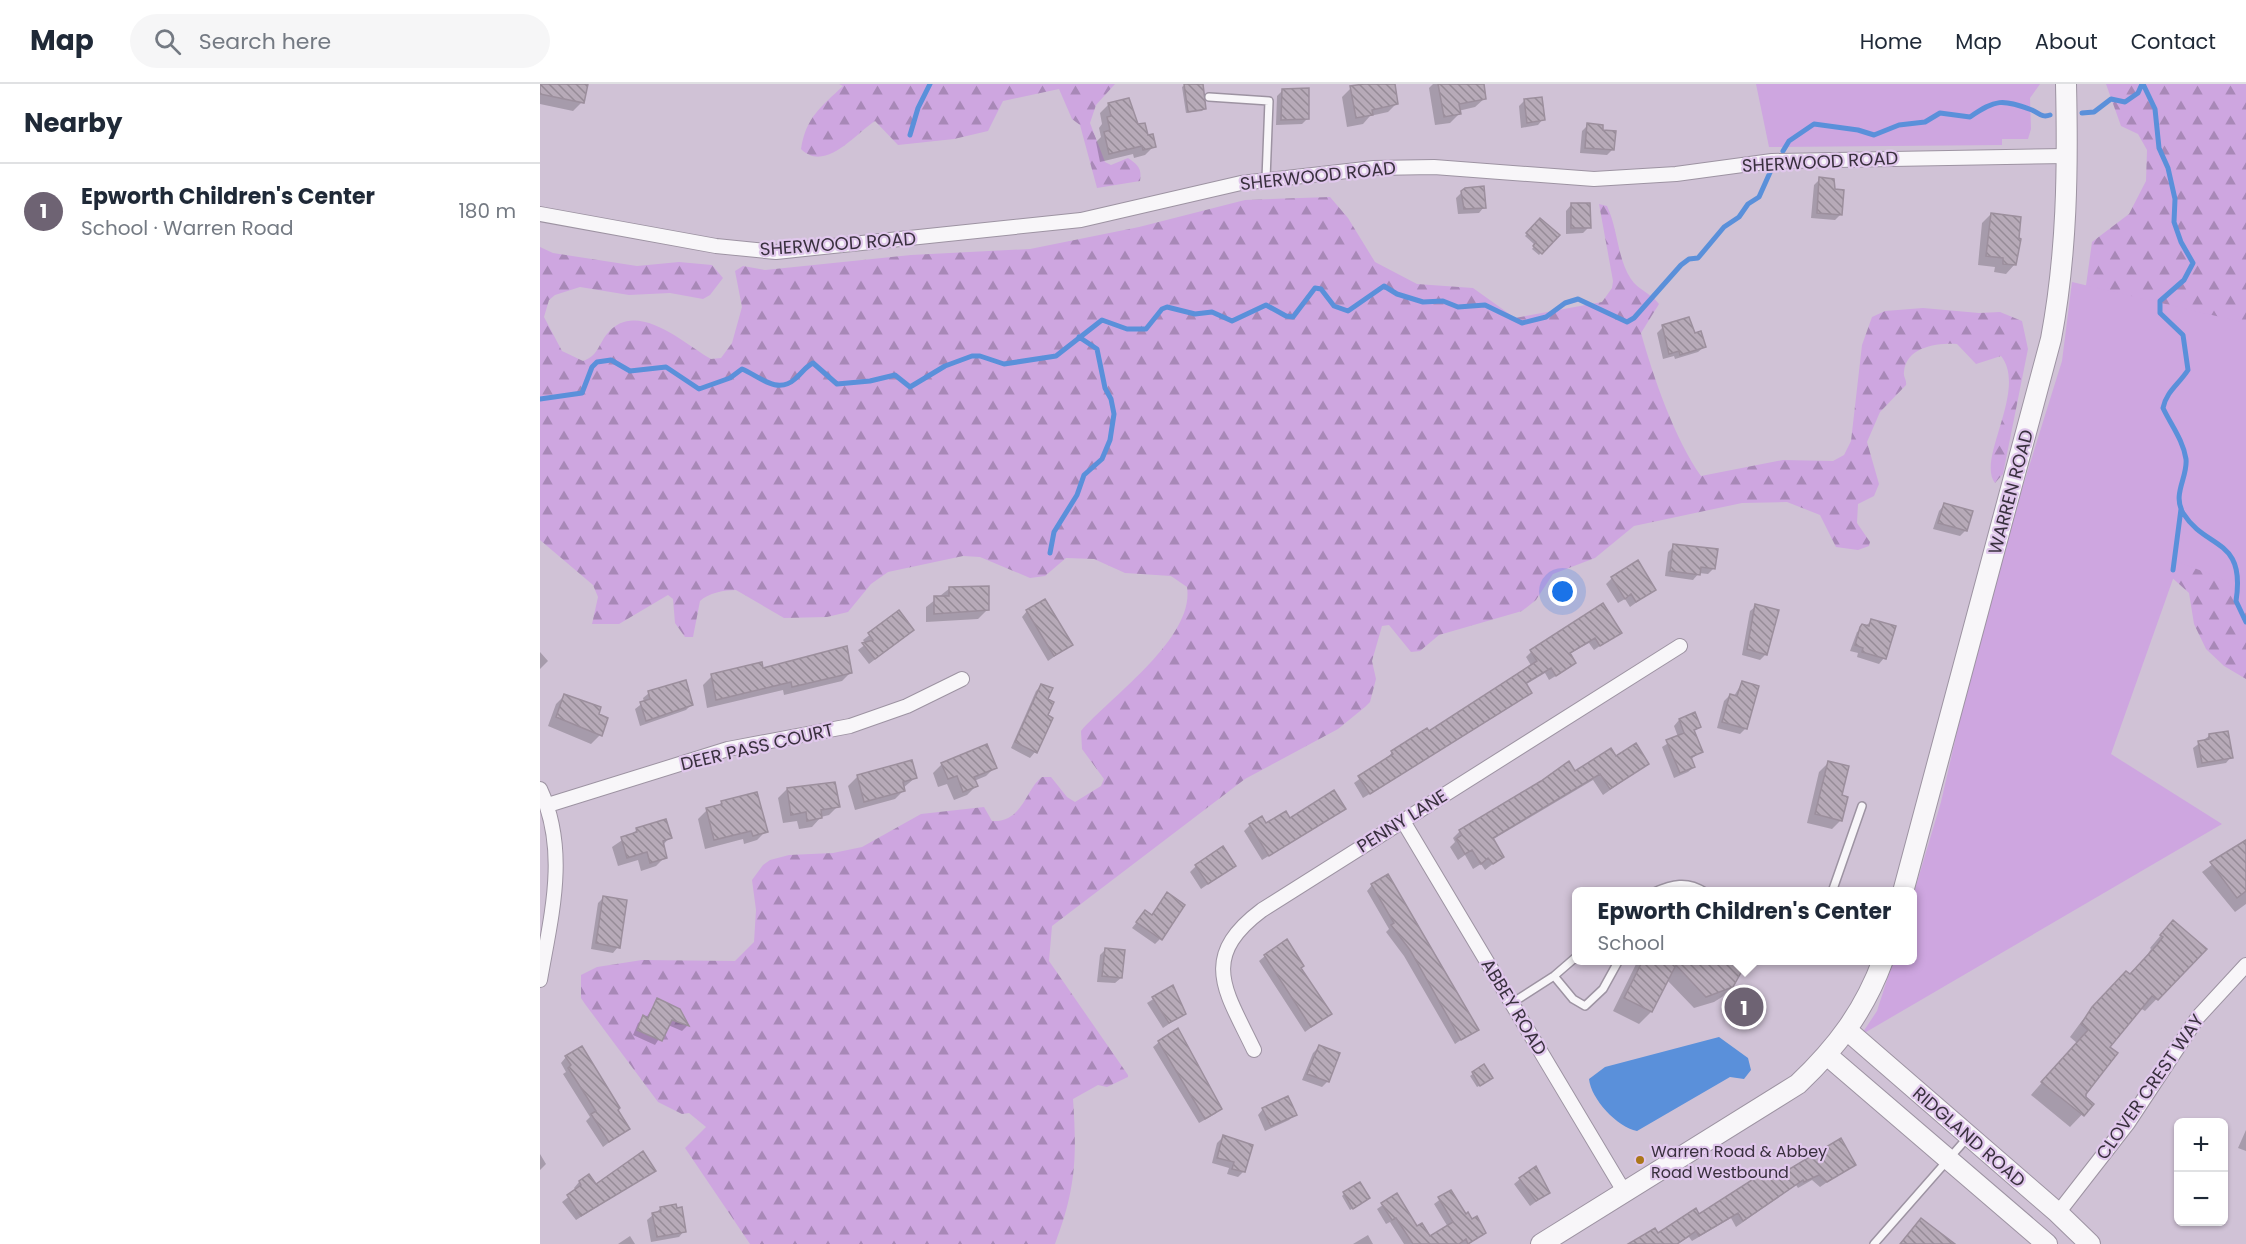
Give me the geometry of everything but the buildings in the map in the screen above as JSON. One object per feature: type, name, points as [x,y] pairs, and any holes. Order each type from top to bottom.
[{"type":"street","name":"WARREN ROAD","points":[[1904,887],[2051,339],[2065,245],[2066,84]]},
{"type":"street","name":"SHERWOOD ROAD","points":[[540,214],[716,246],[754,251],[786,251],[1081,220],[1266,179],[1406,167],[1464,169],[1568,178],[1619,178],[1772,161],[2067,156]]},
{"type":"street","name":"PENNY LANE","points":[[1254,1050],[1222,977],[1223,963],[1231,939],[1262,910],[1680,646]]},
{"type":"street","name":"DEER PASS COURT","points":[[548,805],[718,752],[850,726],[907,706],[962,679]]},
{"type":"street","points":[[540,789],[548,805],[557,853],[556,877],[540,980]]},
{"type":"street","name":"ABBEY ROAD","points":[[1403,821],[1624,1193]]},
{"type":"street","points":[[1541,1244],[1798,1084],[1828,1056],[1848,1031],[1871,992],[1881,965]]},
{"type":"street","name":"CLOVER CREST WAY","points":[[2058,1212],[2128,1123],[2198,1017],[2246,965]]},
{"type":"street","name":"RIDGLAND ROAD","points":[[1848,1031],[1968,1137],[2058,1212],[2090,1244]]},
{"type":"street","name":"RIDGLAND ROAD","points":[[1828,1056],[2047,1244]]},
{"type":"lane","points":[[1209,97],[1269,101],[1266,179]]},
{"type":"lane","points":[[1833,887],[1862,806]]},
{"type":"lane","points":[[1667,887],[1676,884],[1688,884],[1695,887]]},
{"type":"lane","points":[[1512,1003],[1554,976],[1572,960]]},
{"type":"lane","points":[[1554,976],[1573,999],[1585,1006],[1603,989],[1616,965]]},
{"type":"lane","points":[[1874,1244],[1968,1137]]},
{"type":"green space","points":[[839,84],[1115,84],[1096,105],[1090,123],[1105,162],[1111,165],[1128,158],[1138,167],[1140,181],[1097,188],[1080,125],[1072,119],[1059,89],[1003,101],[988,131],[954,139],[898,145],[875,121],[840,149],[820,157],[810,155],[801,149],[803,138],[816,113],[843,86]]},
{"type":"green space","points":[[1756,84],[2040,84],[2030,98],[2031,129],[2028,139],[2002,139],[2002,145],[1769,147]]},
{"type":"green space","points":[[2106,84],[2246,84],[2246,679],[2224,666],[2206,649],[2194,624],[2189,593],[2158,565],[2079,336],[2092,242],[2129,214],[2146,181],[2147,150],[2138,134],[2121,126]]},
{"type":"green space","points":[[1330,197],[1348,218],[1375,262],[1417,284],[1473,288],[1515,318],[1602,302],[1612,288],[1613,281],[1599,204],[1607,206],[1626,271],[1634,283],[1659,304],[1641,333],[1658,388],[1682,445],[1701,476],[1783,460],[1833,461],[1844,455],[1851,441],[1862,345],[1872,317],[1885,311],[1923,308],[1979,313],[2000,312],[2022,321],[2028,349],[2003,474],[1995,483],[1991,472],[1992,458],[2009,387],[2008,370],[2001,356],[1976,364],[1957,344],[1941,344],[1924,348],[1917,351],[1906,363],[1904,375],[1906,385],[1880,412],[1867,442],[1879,484],[1874,496],[1858,504],[1857,523],[1870,542],[1869,546],[1858,550],[1836,547],[1820,515],[1787,502],[1742,503],[1634,526],[1595,558],[1553,574],[1536,600],[1522,611],[1439,635],[1420,651],[1411,652],[1389,625],[1382,626],[1372,661],[1376,679],[1370,702],[1365,707],[1338,729],[1245,779],[1052,926],[1049,961],[1128,1075],[1107,1087],[1098,1085],[1073,1099],[1075,1156],[1073,1173],[1067,1206],[1055,1244],[750,1244],[685,1148],[706,1127],[689,1113],[682,1114],[658,1102],[581,998],[581,975],[597,967],[642,960],[735,961],[754,942],[756,910],[752,880],[763,865],[770,860],[789,855],[833,853],[862,847],[921,814],[984,807],[992,821],[1002,820],[1011,817],[1017,811],[1042,777],[1051,777],[1067,797],[1075,802],[1101,786],[1104,779],[1082,749],[1081,731],[1130,684],[1165,646],[1178,626],[1186,606],[1187,587],[1171,576],[1125,573],[1094,559],[1066,558],[1045,576],[1030,578],[980,557],[963,556],[888,572],[871,584],[848,612],[827,617],[784,618],[736,590],[717,592],[700,601],[693,637],[685,637],[675,623],[673,599],[668,595],[619,624],[592,624],[598,597],[593,585],[540,540],[540,247],[553,253],[637,266],[679,262],[712,265],[723,278],[710,295],[703,299],[670,293],[629,295],[580,287],[555,295],[549,300],[544,317],[562,351],[583,361],[595,353],[607,334],[619,324],[632,321],[646,322],[660,327],[711,359],[721,358],[732,343],[742,307],[735,271],[743,266],[765,270],[911,255],[1030,249],[1139,227],[1245,200]]},
{"type":"green space","points":[[2072,282],[2246,323],[2246,609],[2227,581],[2179,562],[2111,754],[2222,824],[1861,1035],[1877,1011],[1892,965],[1917,965],[1916,887],[1941,802],[1972,666],[2013,518],[2062,361]]},
{"type":"water","points":[[1719,1037],[1748,1058],[1751,1070],[1744,1079],[1730,1077],[1637,1131],[1621,1124],[1606,1111],[1591,1087],[1589,1079],[1605,1067]]},
{"type":"waterway","points":[[910,135],[918,108],[930,84]]},
{"type":"waterway","points":[[2082,113],[2094,112],[2111,99],[2125,102],[2138,93],[2142,84]]},
{"type":"waterway","points":[[2143,84],[2155,109],[2159,148],[2168,168],[2175,199],[2174,222],[2181,242],[2193,263],[2184,280],[2160,301],[2160,313],[2183,335],[2188,370],[2170,393],[2163,408],[2180,439],[2186,459],[2179,499],[2180,506],[2192,525],[2230,555],[2238,580],[2236,601],[2246,622]]},
{"type":"waterway","points":[[1783,151],[1789,141],[1814,124],[1858,130],[1874,135],[1899,125],[1925,122],[1940,113],[1970,117],[1986,107],[2000,103],[2022,106],[2043,116],[2050,115]]},
{"type":"waterway","points":[[540,399],[582,393],[592,367],[597,362],[611,360],[630,371],[666,367],[699,389],[730,378],[742,369],[768,383],[782,385],[795,379],[813,363],[837,384],[870,381],[895,375],[910,387],[945,366],[972,356],[980,356],[1004,364],[1056,356],[1102,320],[1127,329],[1146,329],[1162,309],[1167,307],[1195,314],[1212,312],[1232,321],[1266,305],[1286,316],[1293,317],[1315,288],[1321,289],[1334,306],[1348,311],[1384,286],[1397,294],[1423,302],[1443,301],[1458,307],[1485,305],[1522,323],[1546,317],[1565,303],[1578,299],[1627,322],[1634,318],[1681,265],[1689,259],[1698,258],[1724,227],[1739,217],[1748,204],[1759,197],[1772,168]]},
{"type":"waterway","points":[[1050,553],[1054,532],[1077,495],[1084,475],[1102,459],[1110,440],[1114,414],[1111,399],[1105,388],[1097,349],[1079,337]]},
{"type":"waterway","points":[[2173,570],[2181,509]]},
{"type":"place","name":"Epworth Children's Center","points":[[1744,1007]]},
{"type":"place","name":"Warren Road & Abbey Road Westbound","points":[[1640,1160]]}]
